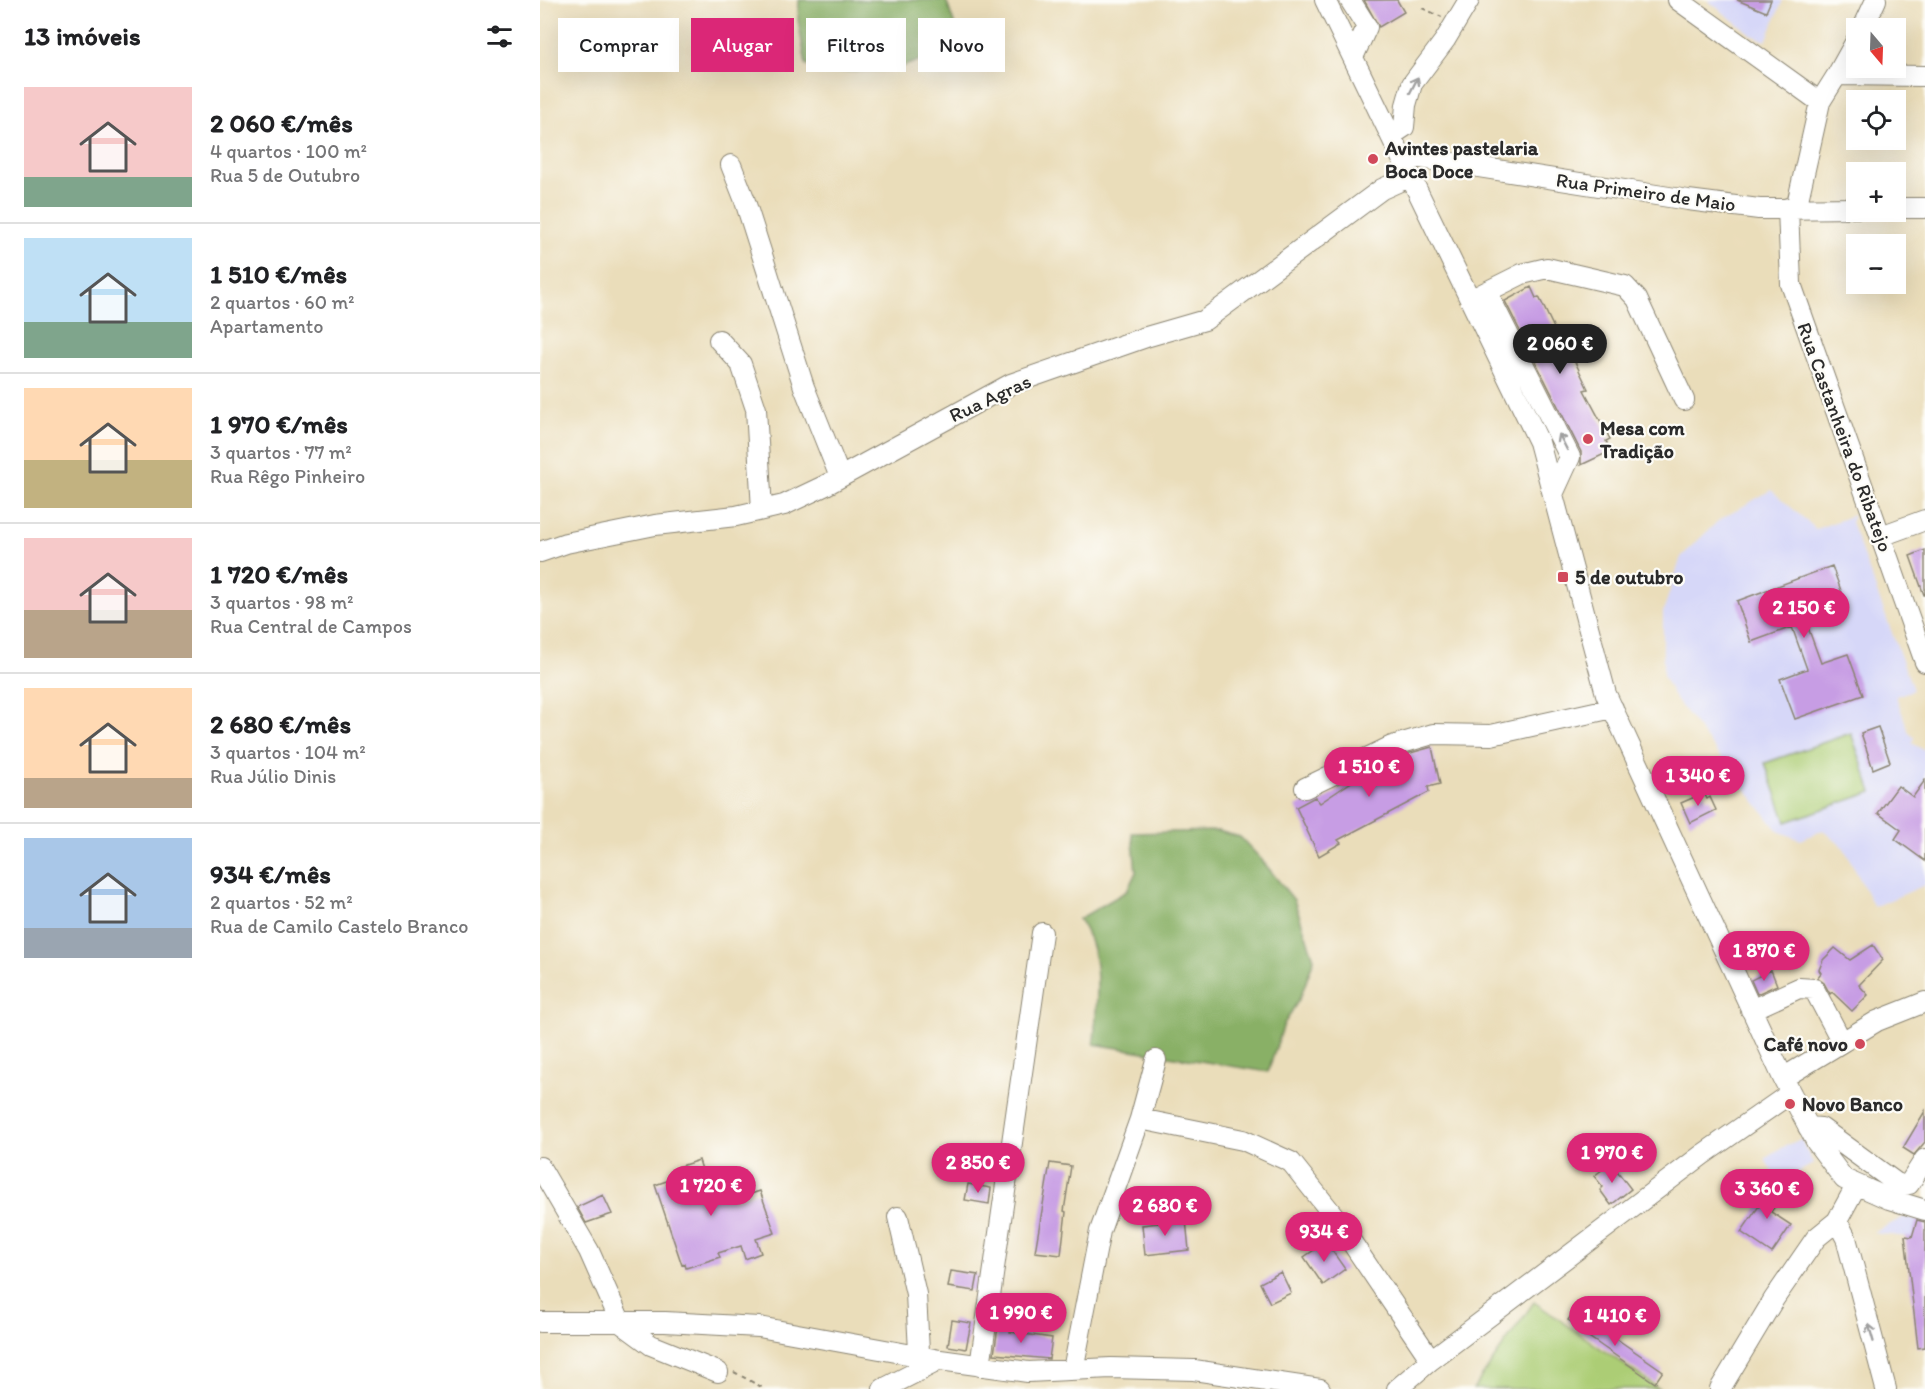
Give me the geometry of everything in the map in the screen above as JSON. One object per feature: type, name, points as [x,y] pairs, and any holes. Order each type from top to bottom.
[{"type":"street","points":[[1325,0],[1354,55],[1411,176],[1570,457],[1553,494]]},
{"type":"street","points":[[1350,0],[1367,27],[1354,55]]},
{"type":"street","points":[[1392,135],[1404,127],[1406,105],[1412,84],[1469,0]]},
{"type":"street","points":[[1678,0],[1820,102]]},
{"type":"street","points":[[1868,18],[1876,0]]},
{"type":"street","name":"Rua Castanheira do Ribatejo","points":[[1846,59],[1820,102],[1792,208],[1791,284],[1925,662]]},
{"type":"street","points":[[1837,75],[1925,76]]},
{"type":"street","name":"Rua Primeiro de Maio","points":[[1401,155],[1688,200],[1760,209],[1846,208]]},
{"type":"street","points":[[731,165],[744,198],[804,387],[840,477]]},
{"type":"street","name":"Rua Agras","points":[[540,552],[566,543],[655,525],[784,505],[1011,384],[1146,337],[1205,320],[1382,189],[1411,176]]},
{"type":"street","points":[[1906,210],[1923,213]]},
{"type":"street","points":[[1478,296],[1522,274],[1547,268],[1625,286],[1637,299],[1684,400]]},
{"type":"street","points":[[1478,296],[1539,442],[1606,694],[1787,1085],[1817,1143],[1844,1179],[1856,1186],[1925,1210]]},
{"type":"street","points":[[719,340],[741,364],[756,409],[762,510]]},
{"type":"street","points":[[1881,536],[1925,520]]},
{"type":"street","points":[[1305,788],[1392,746],[1433,734],[1491,735],[1613,708]]},
{"type":"street","points":[[980,1366],[1042,933]]},
{"type":"street","points":[[1751,1010],[1799,988],[1814,989],[1842,1042]]},
{"type":"street","points":[[1397,1389],[1431,1360],[1702,1155],[1842,1042],[1877,1021],[1925,1002]]},
{"type":"street","points":[[1073,1370],[1100,1231],[1140,1119],[1156,1060]]},
{"type":"street","points":[[1140,1119],[1243,1140],[1291,1162],[1334,1216],[1431,1360]]},
{"type":"street","points":[[1808,1126],[1821,1128],[1899,1185],[1909,1184],[1925,1159]]},
{"type":"street","points":[[540,1167],[589,1251],[621,1323],[651,1345],[718,1372]]},
{"type":"street","points":[[1720,1389],[1774,1299],[1816,1238],[1837,1221],[1856,1186]]},
{"type":"street","points":[[898,1216],[916,1294],[919,1364]]},
{"type":"street","points":[[1837,1221],[1846,1238],[1886,1389]]},
{"type":"street","points":[[540,1322],[664,1322],[759,1327],[919,1364],[940,1360],[980,1366],[1025,1381],[1073,1370],[1111,1368],[1194,1370],[1320,1389]]},
{"type":"street","points":[[883,1389],[919,1364]]},
{"type":"path","points":[[1422,8],[1455,23]]},
{"type":"path","points":[[718,1372],[728,1369],[765,1389]]},
{"type":"shaded area","points":[[1707,0],[1783,0],[1766,41],[1752,35]]},
{"type":"shaded area","points":[[1771,490],[1816,529],[1854,515],[1851,522],[1913,690],[1896,696],[1909,733],[1915,738],[1912,743],[1925,751],[1925,885],[1874,907],[1844,848],[1823,830],[1801,840],[1778,831],[1674,697],[1663,675],[1663,612],[1681,557],[1718,521]]},
{"type":"shaded area","points":[[1801,1139],[1813,1164],[1778,1183],[1765,1159],[1779,1149]]},
{"type":"shaded area","points":[[1904,1217],[1925,1220],[1925,1239],[1873,1233]]},
{"type":"green space","points":[[799,0],[946,0],[952,18],[918,18],[918,61],[906,65],[906,18],[806,18],[806,65],[798,20]]},
{"type":"green space","points":[[1851,733],[1872,792],[1786,822],[1765,763]]},
{"type":"green space","points":[[1218,831],[1240,837],[1294,900],[1314,959],[1301,996],[1284,1024],[1268,1072],[1094,1044],[1096,964],[1093,948],[1079,919],[1127,891],[1136,872],[1132,833]]},
{"type":"green space","points":[[1534,1302],[1659,1389],[1473,1389]]},
{"type":"building","points":[[1364,0],[1397,0],[1404,12],[1379,27]]},
{"type":"building","points":[[1737,0],[1771,0],[1766,12]]},
{"type":"building","points":[[1531,287],[1536,298],[1539,297],[1563,347],[1567,345],[1588,389],[1584,390],[1610,439],[1606,441],[1611,451],[1581,465],[1581,452],[1505,301]]},
{"type":"building","points":[[1925,550],[1925,595],[1924,595],[1910,556]]},
{"type":"building","points":[[1832,566],[1847,607],[1806,622],[1821,663],[1848,654],[1863,695],[1795,719],[1780,679],[1807,669],[1792,627],[1751,642],[1737,601]]},
{"type":"building","points":[[1878,727],[1890,762],[1873,769],[1861,733]]},
{"type":"building","points":[[1432,747],[1440,784],[1428,787],[1429,792],[1338,840],[1341,843],[1319,856],[1296,807],[1315,797],[1320,803],[1371,769],[1396,757]]},
{"type":"building","points":[[1925,780],[1925,861],[1895,839],[1901,830],[1878,813],[1898,786],[1913,797]]},
{"type":"building","points":[[1704,793],[1707,799],[1710,797],[1716,810],[1690,823],[1681,803]]},
{"type":"building","points":[[1873,945],[1883,960],[1859,985],[1868,995],[1852,1011],[1832,992],[1830,994],[1824,983],[1817,978],[1821,973],[1819,970],[1823,960],[1835,948],[1850,960]]},
{"type":"building","points":[[1771,970],[1777,985],[1757,994],[1751,980]]},
{"type":"building","points":[[1925,1111],[1925,1142],[1914,1155],[1903,1148]]},
{"type":"building","points":[[699,1160],[705,1179],[712,1176],[717,1191],[729,1188],[733,1200],[760,1191],[775,1233],[756,1239],[761,1253],[745,1259],[741,1246],[718,1253],[720,1257],[686,1268],[685,1264],[682,1265],[655,1185],[681,1176],[678,1167]]},
{"type":"building","points":[[1050,1163],[1071,1166],[1064,1211],[1066,1212],[1061,1255],[1035,1252]]},
{"type":"building","points":[[1611,1163],[1631,1189],[1611,1205],[1600,1190],[1603,1187],[1594,1176]]},
{"type":"building","points":[[1777,1183],[1782,1196],[1771,1212],[1791,1225],[1772,1253],[1741,1232],[1759,1206],[1749,1198]]},
{"type":"building","points":[[968,1184],[991,1188],[989,1204],[965,1200]]},
{"type":"building","points":[[603,1195],[612,1214],[586,1223],[577,1207]]},
{"type":"building","points":[[1186,1220],[1189,1250],[1145,1255],[1142,1225]]},
{"type":"building","points":[[1917,1220],[1925,1222],[1925,1347],[1918,1348],[1905,1236],[1912,1237]]},
{"type":"building","points":[[1326,1242],[1345,1269],[1323,1285],[1304,1257]]},
{"type":"building","points":[[951,1271],[978,1275],[975,1291],[948,1287]]},
{"type":"building","points":[[1281,1272],[1291,1293],[1270,1303],[1260,1283]]},
{"type":"building","points":[[1575,1310],[1663,1371],[1655,1383],[1573,1326],[1574,1324],[1568,1320]]},
{"type":"building","points":[[952,1320],[971,1323],[966,1349],[948,1346]]},
{"type":"building","points":[[999,1321],[1012,1323],[1010,1332],[1052,1338],[1049,1359],[994,1354]]},
{"type":"place","name":"Avintes pastelaria Boca Doce","points":[[1373,159]]},
{"type":"place","name":"Mesa com Tradição","points":[[1588,439]]},
{"type":"place","name":"5 de outubro","points":[[1563,577]]},
{"type":"place","name":"Café novo","points":[[1860,1044]]},
{"type":"place","name":"Novo Banco","points":[[1790,1104]]}]
